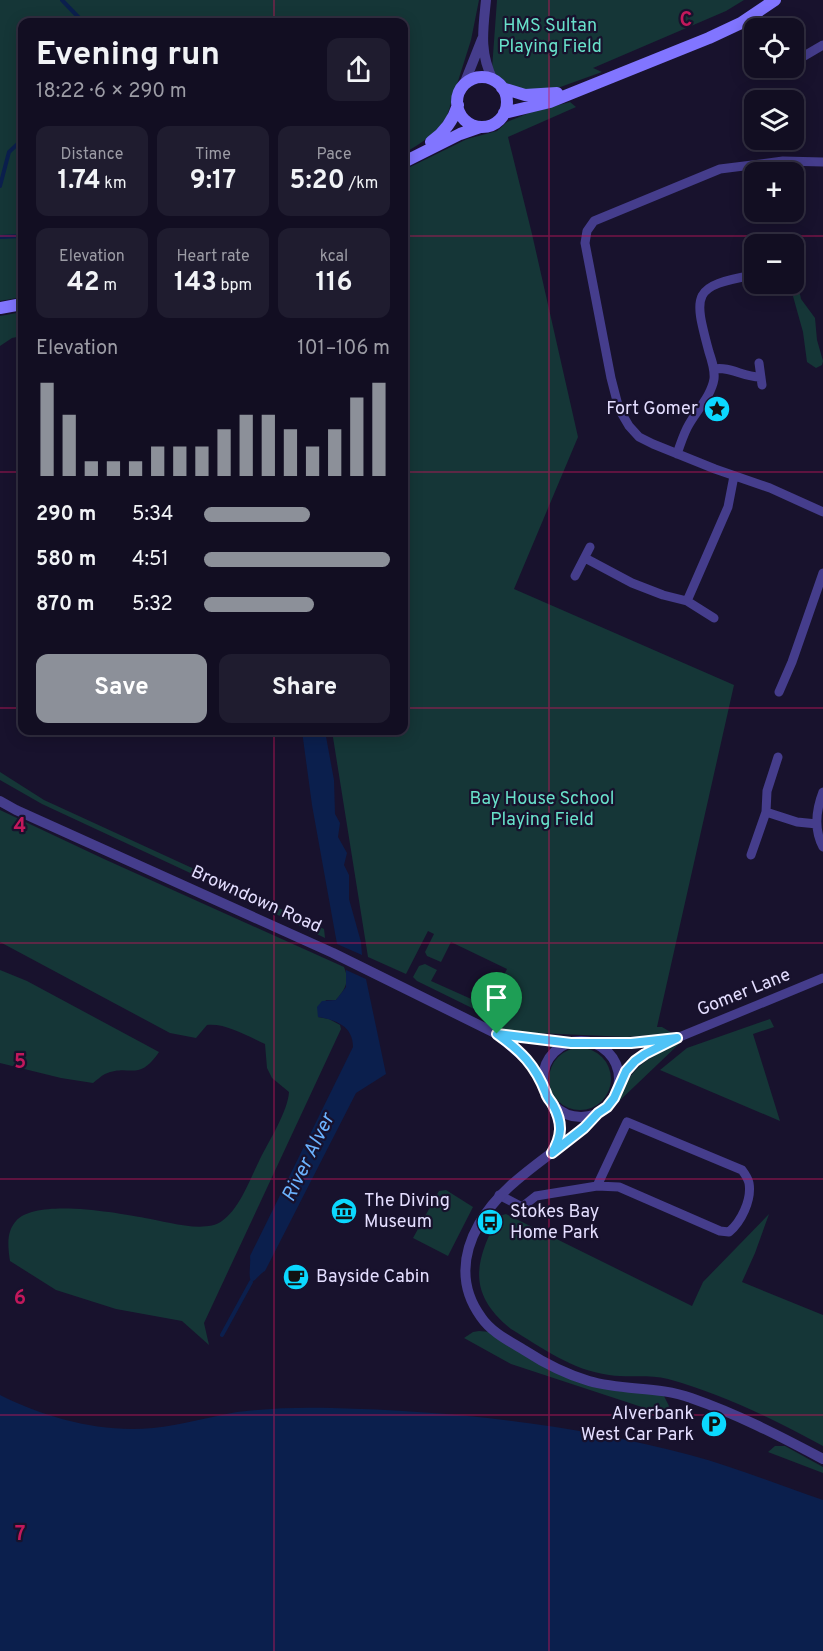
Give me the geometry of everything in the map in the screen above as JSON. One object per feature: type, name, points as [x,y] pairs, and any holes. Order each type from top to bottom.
[{"type":"main road","points":[[504,113],[550,102],[709,38],[741,23],[775,0]]},
{"type":"main road","points":[[480,127],[465,120],[458,105],[458,94],[472,79],[480,77],[525,95],[581,90]]},
{"type":"main road","points":[[408,160],[460,134],[496,122],[504,113],[506,97],[498,84]]},
{"type":"main road","points":[[408,159],[442,135],[455,115],[458,105]]},
{"type":"main road","points":[[0,308],[18,305]]},
{"type":"street","points":[[486,0],[482,39],[486,67],[498,84]]},
{"type":"street","points":[[463,87],[482,39]]},
{"type":"street","points":[[804,56],[823,45]]},
{"type":"street","points":[[823,162],[783,161],[720,169],[631,208],[594,221],[587,231],[585,243],[618,409],[629,426],[639,437],[677,454],[770,488],[823,512]]},
{"type":"street","points":[[677,454],[686,429],[711,388],[714,369],[700,316],[699,306],[702,296],[711,286],[722,281],[744,277]]},
{"type":"street","points":[[714,369],[720,368],[761,381],[759,363]]},
{"type":"street","points":[[687,601],[728,507],[734,476]]},
{"type":"street","points":[[575,576],[590,547]]},
{"type":"street","points":[[585,558],[632,583],[687,601],[714,618]]},
{"type":"street","points":[[779,692],[823,573]]},
{"type":"street","points":[[792,662],[802,666]]},
{"type":"street","points":[[751,855],[766,812],[767,791],[778,757]]},
{"type":"street","points":[[823,792],[818,806],[817,824],[818,836],[823,848]]},
{"type":"street","name":"Browndown Road","points":[[0,801],[352,962],[497,1034],[527,1060],[543,1083]]},
{"type":"street","points":[[766,812],[797,822],[817,824]]},
{"type":"street","name":"Gomer Lane","points":[[677,1038],[823,978]]},
{"type":"street","name":"Browndown Road","points":[[497,1034],[571,1043]]},
{"type":"street","points":[[552,1153],[559,1141],[559,1121],[546,1095],[543,1072],[553,1053],[571,1043],[631,1043],[677,1038]]},
{"type":"street","points":[[677,1038],[635,1061],[626,1071],[614,1098],[607,1107],[500,1195],[472,1237],[464,1266],[467,1288],[480,1317],[489,1326],[535,1357],[561,1371],[608,1386],[663,1390],[690,1397],[756,1424],[823,1459]]},
{"type":"street","points":[[592,1043],[603,1048],[611,1056],[619,1076],[618,1087]]},
{"type":"street","points":[[553,1105],[562,1112],[574,1116],[586,1117],[598,1113]]},
{"type":"street","points":[[500,1195],[522,1207],[536,1196],[597,1186],[619,1187],[720,1232],[729,1232],[736,1225],[748,1199],[749,1182],[742,1170],[627,1122],[597,1186]]},
{"type":"green space","points":[[0,0],[479,0],[471,40],[447,116],[428,138],[408,151],[408,18],[18,18],[18,298],[0,301]]},
{"type":"green space","name":"HMS Sultan Playing Field","points":[[497,0],[744,0],[726,11],[593,68],[602,72],[552,90],[529,91],[502,83],[492,69]]},
{"type":"green space","name":"Bay House School Playing Field","points":[[570,102],[576,107],[508,137],[578,437],[514,589],[734,685],[657,1027],[662,1027],[672,1033],[627,1037],[516,1032],[500,1028],[482,1019],[507,969],[451,942],[441,962],[427,956],[425,952],[434,934],[428,931],[406,974],[368,957],[333,735],[408,735],[408,168],[467,139],[497,131],[507,122],[529,113]]},
{"type":"green space","points":[[792,294],[800,294],[815,318],[817,340],[823,361],[822,365],[816,368],[807,362],[803,332]]},
{"type":"green space","points":[[18,313],[18,337],[0,346],[0,316]]},
{"type":"green space","points":[[0,772],[44,800],[203,873],[201,878],[42,804],[0,780]]},
{"type":"green space","points":[[0,810],[344,967],[347,977],[344,989],[336,1000],[326,1000],[318,1017],[329,1019],[340,1025],[341,1029],[204,1323],[209,1345],[182,1321],[116,1309],[56,1290],[10,1261],[9,1235],[16,1221],[26,1214],[41,1210],[78,1209],[116,1213],[195,1227],[214,1225],[222,1221],[234,1209],[244,1193],[282,1117],[289,1092],[272,1078],[267,1068],[265,1044],[236,1031],[214,1025],[207,1025],[196,1038],[170,1033],[0,942]]},
{"type":"green space","points":[[210,876],[324,929],[325,938],[208,881]]},
{"type":"green space","points":[[425,964],[437,970],[431,981],[478,1002],[474,1009],[417,981],[413,977],[419,966]]},
{"type":"green space","points":[[0,970],[27,981],[159,1052],[152,1061],[139,1070],[114,1071],[93,1083],[61,1078],[0,1063]]},
{"type":"green space","points":[[770,1019],[774,1027],[753,1034],[780,1121],[660,1070],[687,1048]]},
{"type":"green space","points":[[680,1043],[615,1105],[629,1079],[639,1067],[658,1053]]},
{"type":"green space","points":[[574,1048],[586,1048],[602,1057],[609,1067],[611,1079],[609,1091],[602,1101],[586,1110],[574,1110],[563,1105],[554,1096],[549,1085],[549,1073],[554,1062],[563,1053]]},
{"type":"green space","points":[[446,1190],[473,1207],[448,1256],[413,1238],[439,1191]]},
{"type":"green space","points":[[506,1214],[692,1306],[703,1282],[769,1214],[742,1282],[823,1315],[823,1446],[747,1408],[688,1385],[668,1379],[609,1375],[582,1368],[558,1357],[511,1329],[497,1316],[487,1302],[481,1289],[479,1276],[484,1247],[499,1216]]},
{"type":"green space","points":[[479,1331],[490,1332],[557,1372],[662,1392],[669,1406],[666,1415],[511,1364],[464,1338]]},
{"type":"green space","points":[[775,1446],[785,1446],[823,1467],[823,1473],[768,1452]]},
{"type":"water","points":[[303,735],[326,735],[334,780],[335,814],[340,823],[338,837],[347,853],[344,865],[349,875],[349,899],[361,942],[362,955],[337,944],[312,805]]},
{"type":"water","points":[[346,970],[366,979],[386,1074],[356,1093],[265,1271],[251,1282],[250,1256],[353,1047],[347,1029],[337,1022],[318,1017],[317,1007],[322,1001],[336,1000],[346,987]]},
{"type":"water","points":[[0,1395],[55,1417],[113,1428],[153,1428],[237,1412],[273,1409],[320,1408],[423,1412],[557,1427],[646,1444],[707,1460],[823,1500],[823,1651],[0,1651]]},
{"type":"waterway","points":[[62,0],[79,18]]},
{"type":"waterway","points":[[0,186],[9,152],[18,144]]},
{"type":"waterway","points":[[0,237],[18,236]]},
{"type":"waterway","name":"River Alver","points":[[222,1335],[251,1282]]},
{"type":"place","name":"Fort Gomer","points":[[717,409]]},
{"type":"place","name":"The Diving Museum","points":[[344,1211]]},
{"type":"place","name":"Stokes Bay Home Park","points":[[490,1222]]},
{"type":"place","name":"Bayside Cabin","points":[[296,1277]]},
{"type":"place","name":"Alverbank West Car Park","points":[[714,1424]]},
{"type":"route","points":[[497,1034],[571,1043],[582,1041],[631,1043],[677,1038],[635,1061],[626,1071],[614,1098],[607,1107],[552,1153],[559,1141],[559,1121],[546,1095],[543,1083],[516,1048],[497,1034]]}]
